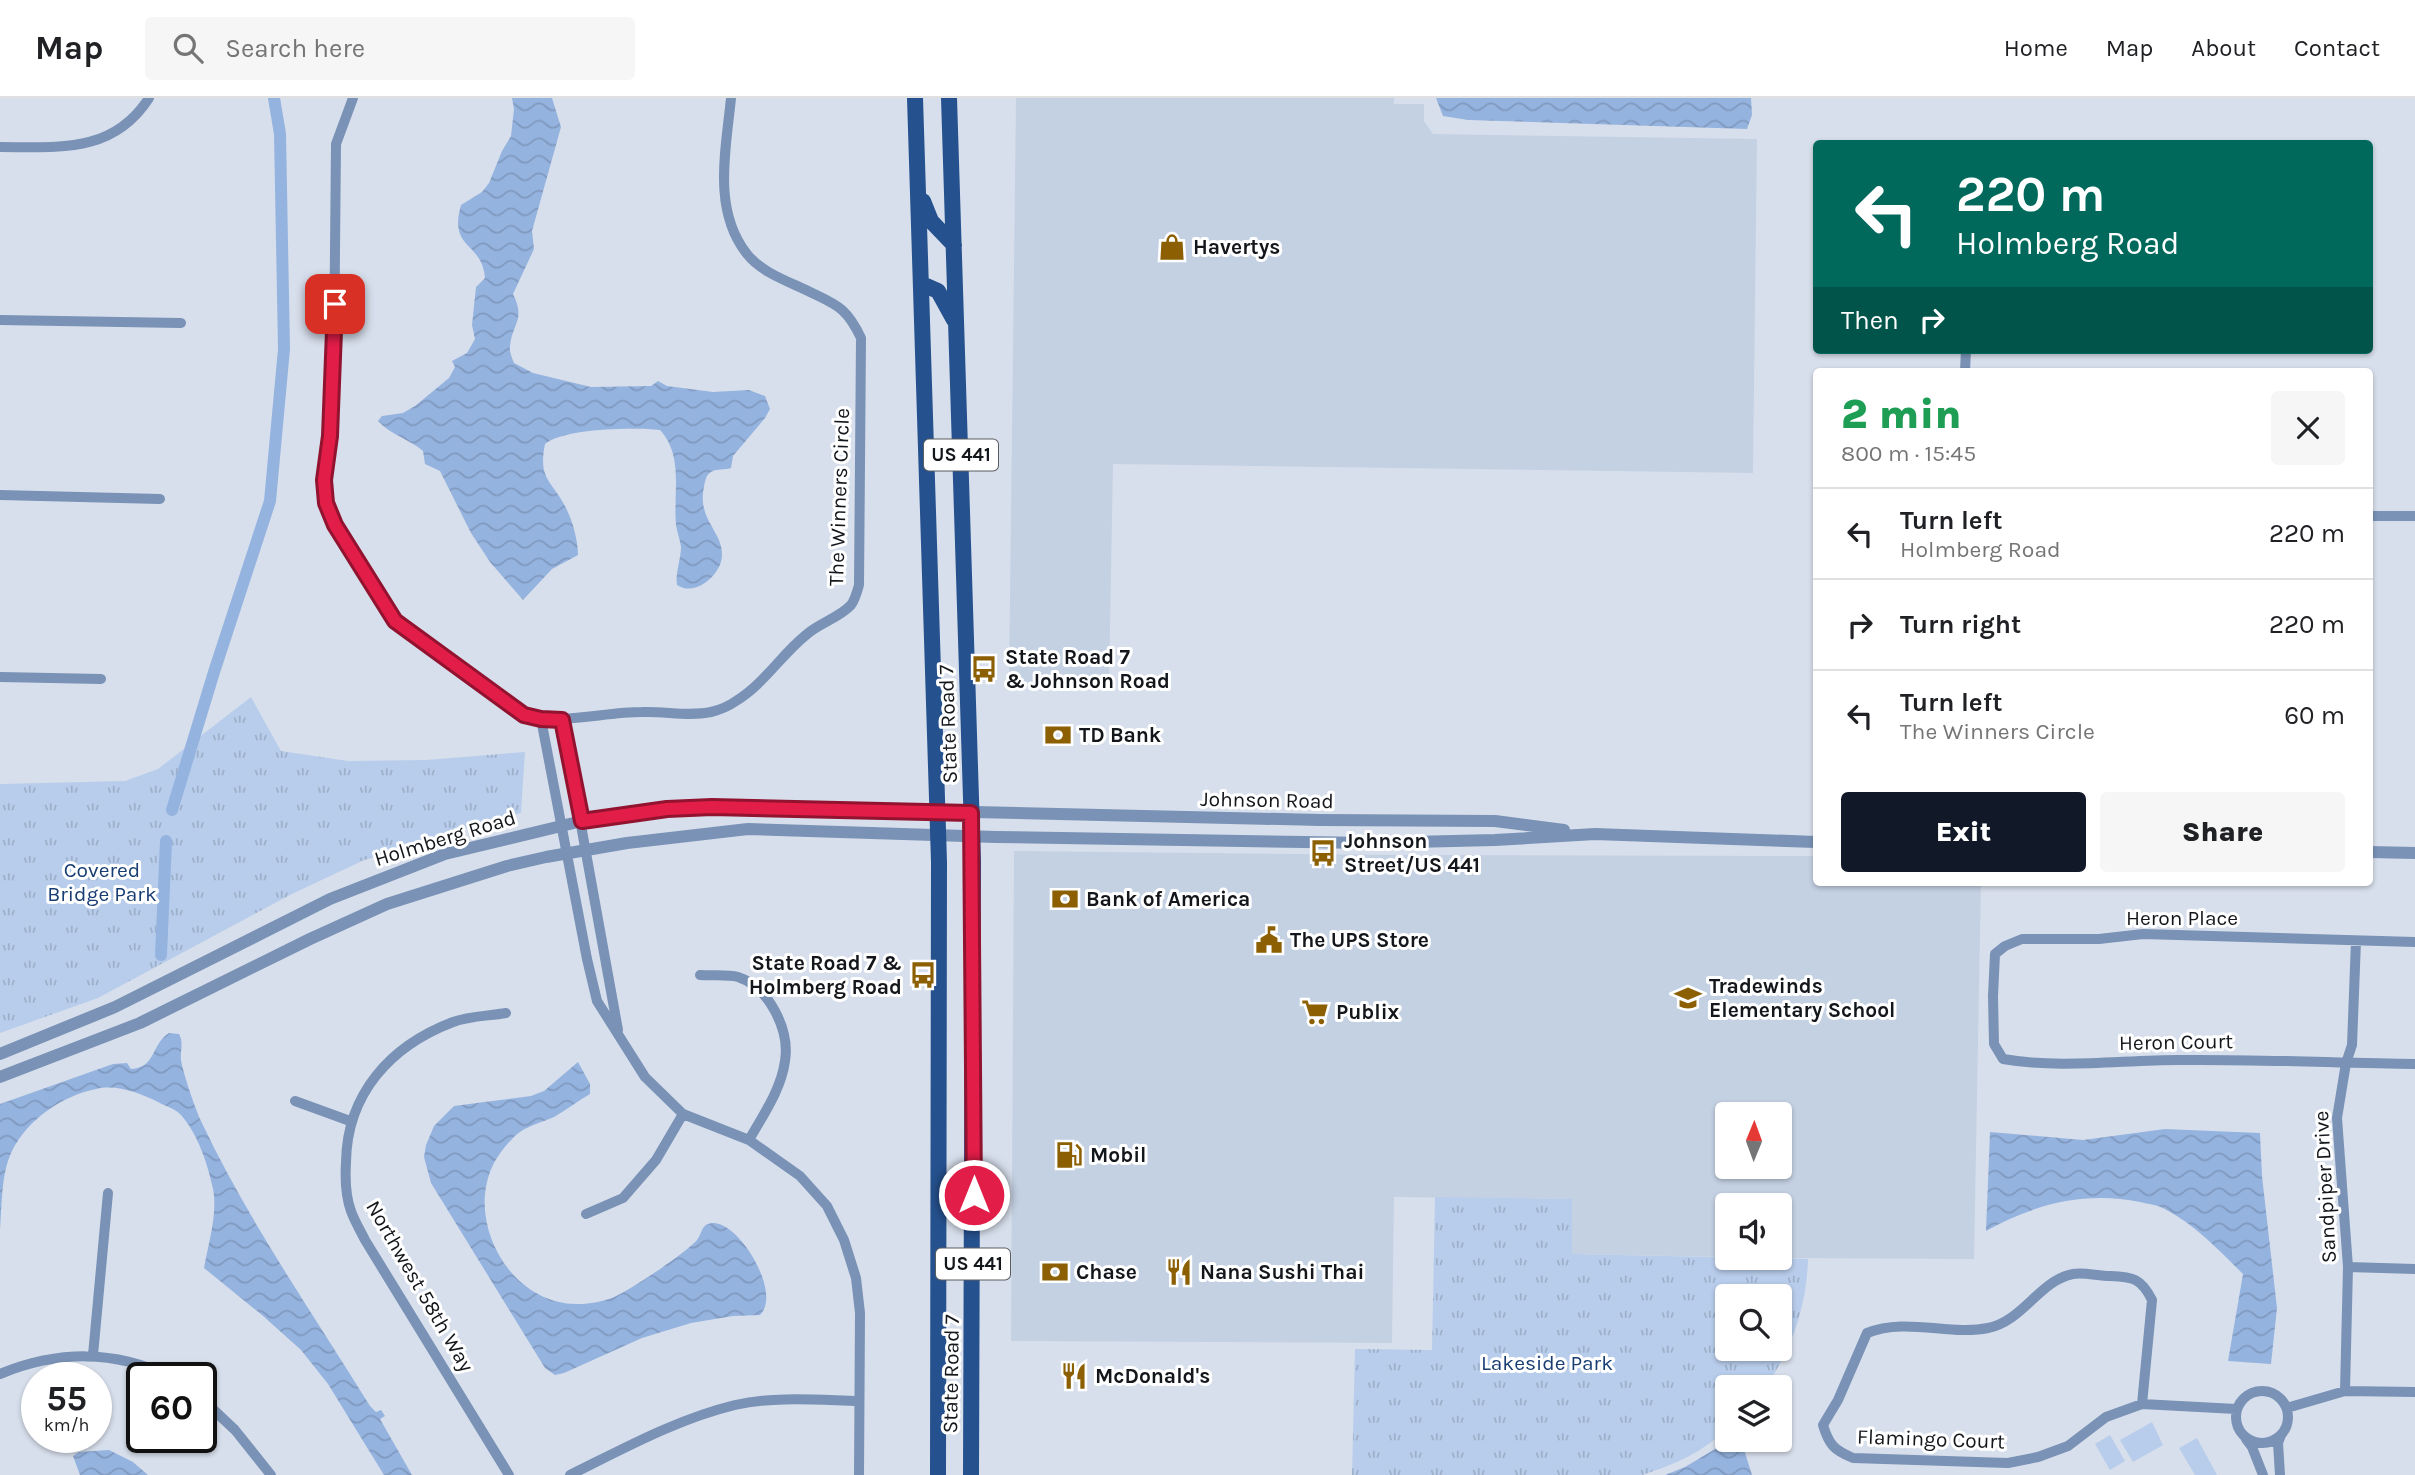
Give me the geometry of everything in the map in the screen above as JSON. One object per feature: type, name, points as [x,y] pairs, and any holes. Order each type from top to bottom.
[{"type":"main road","name":"State Road 7","points":[[915,98],[938,834],[938,1475]]},
{"type":"main road","name":"State Road 7","points":[[949,98],[972,835],[974,1109],[971,1475]]},
{"type":"main road","points":[[919,192],[931,221],[954,246]]},
{"type":"main road","points":[[922,284],[938,291],[957,325]]},
{"type":"street","points":[[0,147],[75,147],[101,139],[137,115],[149,98]]},
{"type":"street","name":"The Winners Circle","points":[[353,98],[336,144],[334,357],[330,436],[324,480],[326,503],[335,525],[395,621],[524,715],[562,720],[638,712],[713,712],[735,702],[756,686],[787,651],[809,632],[852,604],[859,586],[861,338],[852,318],[838,306],[768,271],[748,255],[733,229],[725,207],[725,167],[731,98]]},
{"type":"street","points":[[0,320],[181,323]]},
{"type":"street","points":[[0,495],[160,499]]},
{"type":"street","points":[[2373,516],[2415,516]]},
{"type":"street","points":[[0,677],[101,679]]},
{"type":"street","points":[[541,719],[597,1001],[645,1077],[683,1114],[749,1140],[800,1176],[827,1206],[844,1240],[856,1278],[860,1313],[859,1475]]},
{"type":"street","points":[[562,720],[619,1034]]},
{"type":"street","name":"Holmberg Road","points":[[0,1054],[115,1007],[286,920],[371,881],[445,854],[582,821],[667,809],[712,807],[937,812]]},
{"type":"street","name":"Johnson Road","points":[[937,812],[1495,821],[1595,834]]},
{"type":"street","points":[[1402,842],[1414,833],[1469,833],[1495,821]]},
{"type":"street","name":"Holmberg Road","points":[[0,1077],[140,1023],[387,904],[466,877],[566,853],[748,829],[938,834]]},
{"type":"street","name":"Johnson Road","points":[[938,834],[1402,842],[1595,834],[1813,842]]},
{"type":"street","points":[[2373,852],[2415,853]]},
{"type":"street","name":"Heron Place","points":[[1993,996],[1995,954],[2005,946],[2022,939],[2099,939],[2143,934],[2415,942]]},
{"type":"street","name":"Sandpiper Drive","points":[[2346,1391],[2348,1267],[2337,1118],[2346,1063],[2352,1045],[2356,941]]},
{"type":"street","points":[[700,975],[737,977],[753,985],[770,1002],[783,1030],[786,1060],[777,1090],[749,1140]]},
{"type":"street","name":"Heron Court","points":[[1993,996],[1994,1044],[2003,1059],[2022,1062],[2128,1063],[2177,1060],[2415,1064]]},
{"type":"street","points":[[295,1101],[350,1121],[377,1072],[399,1052],[425,1035],[455,1021],[506,1013]]},
{"type":"street","points":[[586,1214],[623,1198],[656,1160],[683,1114]]},
{"type":"street","name":"Northwest 58th Way","points":[[350,1121],[345,1186],[351,1210],[365,1240],[509,1475]]},
{"type":"street","points":[[93,1355],[108,1193]]},
{"type":"street","points":[[2348,1267],[2415,1269]]},
{"type":"street","name":"Flamingo Court","points":[[2142,1404],[2152,1300],[2147,1289],[2134,1278],[2073,1274],[2052,1283],[2004,1324],[1985,1329],[1884,1326],[1867,1333],[1838,1400],[1823,1425],[1827,1439],[1837,1452],[1853,1458],[2008,1463],[2038,1457],[2068,1446],[2106,1417],[2142,1404],[2236,1409]]},
{"type":"street","points":[[0,1374],[34,1362],[93,1355],[130,1362]]},
{"type":"street","points":[[2263,1475],[2252,1447],[2241,1433],[2235,1417],[2236,1409],[2246,1395],[2262,1390],[2278,1395],[2287,1408],[2288,1423],[2278,1443],[2280,1475]]},
{"type":"street","points":[[2287,1408],[2346,1391],[2415,1392]]},
{"type":"street","points":[[570,1475],[649,1436],[735,1405],[781,1400],[859,1401]]},
{"type":"street","points":[[217,1413],[235,1430],[271,1475]]},
{"type":"street","points":[[2241,1433],[2256,1443],[2274,1441],[2281,1435]]},
{"type":"shaded area","points":[[1016,98],[1394,98],[1394,104],[1424,104],[1424,121],[1433,134],[1757,139],[1753,473],[1113,464],[1109,683],[1009,682]]},
{"type":"shaded area","points":[[1014,851],[1813,856],[1813,886],[1981,886],[1974,1259],[1792,1258],[1792,1193],[1715,1193],[1715,1257],[1571,1254],[1572,1199],[1394,1197],[1392,1343],[1011,1341]]},
{"type":"green space","name":"Covered Bridge Park","points":[[251,697],[281,751],[348,761],[426,760],[525,752],[521,813],[426,839],[362,861],[292,894],[98,998],[0,1033],[0,784],[125,781],[158,769]]},
{"type":"green space","name":"Lakeside Park","points":[[1435,1197],[1572,1199],[1572,1254],[1715,1257],[1715,1270],[1792,1270],[1792,1259],[1808,1259],[1805,1293],[1792,1338],[1792,1284],[1715,1284],[1715,1361],[1782,1361],[1773,1375],[1715,1375],[1715,1439],[1688,1457],[1642,1475],[1352,1475],[1355,1349],[1432,1350]]},
{"type":"green space","points":[[2152,1422],[2163,1445],[2133,1462],[2120,1440]]},
{"type":"green space","points":[[2110,1435],[2125,1461],[2110,1470],[2095,1444]]},
{"type":"green space","points":[[2197,1438],[2217,1475],[2195,1475],[2179,1448]]},
{"type":"water","points":[[512,98],[552,98],[561,127],[532,231],[534,249],[513,294],[518,310],[510,348],[514,363],[533,373],[591,387],[651,386],[658,381],[667,386],[713,392],[749,390],[765,396],[770,409],[733,456],[731,468],[712,471],[706,478],[704,508],[718,538],[722,554],[718,569],[700,586],[684,588],[677,585],[681,547],[675,513],[675,463],[667,440],[660,430],[617,429],[583,432],[545,444],[545,472],[570,517],[578,555],[552,569],[523,600],[490,562],[471,533],[440,471],[425,464],[423,451],[378,421],[382,416],[403,413],[415,406],[449,378],[455,367],[452,361],[467,353],[475,339],[472,325],[476,287],[485,278],[478,257],[462,238],[458,220],[461,205],[482,192],[489,183],[511,136],[514,109]]},
{"type":"water","points":[[1436,98],[1751,98],[1752,115],[1747,129],[1468,120],[1443,116]]},
{"type":"water","points":[[169,1033],[179,1034],[182,1066],[187,1082],[201,1121],[219,1158],[281,1266],[370,1406],[376,1412],[381,1410],[385,1416],[380,1419],[412,1475],[384,1475],[328,1384],[301,1350],[204,1268],[213,1219],[213,1189],[197,1140],[176,1111],[136,1093],[104,1088],[83,1092],[47,1111],[19,1139],[8,1160],[0,1230],[0,1104],[113,1064],[127,1063],[131,1069],[139,1068],[145,1065]]},
{"type":"water","points":[[578,1062],[590,1084],[590,1094],[554,1117],[516,1135],[495,1161],[486,1188],[485,1211],[490,1235],[500,1257],[514,1276],[533,1291],[554,1301],[594,1303],[617,1296],[669,1263],[697,1240],[704,1226],[714,1223],[725,1226],[746,1247],[755,1261],[766,1292],[765,1305],[760,1315],[733,1316],[691,1323],[642,1338],[555,1375],[545,1368],[431,1183],[424,1157],[434,1126],[454,1106],[531,1096],[544,1091]]},
{"type":"water","points":[[2165,1129],[2260,1133],[2262,1176],[2277,1308],[2271,1364],[2228,1361],[2243,1274],[2197,1230],[2162,1208],[2120,1199],[2080,1199],[2041,1207],[1986,1231],[1990,1132],[2083,1140]]},
{"type":"water","points":[[1715,1449],[1715,1452],[1745,1452],[1752,1475],[1665,1475],[1685,1467]]},
{"type":"water","points":[[112,1452],[133,1462],[148,1475],[80,1475],[73,1456],[78,1453]]},
{"type":"waterway","points":[[172,810],[270,501],[284,349],[280,134],[274,98]]},
{"type":"waterway","points":[[161,955],[166,841]]},
{"type":"place","name":"Havertys","points":[[1172,247]]},
{"type":"place","name":"State Road 7 & Johnson Road","points":[[984,669]]},
{"type":"place","name":"TD Bank","points":[[1058,735]]},
{"type":"place","name":"Johnson Street/US 441","points":[[1323,853]]},
{"type":"place","name":"Bank of America","points":[[1065,899]]},
{"type":"place","name":"The UPS Store","points":[[1269,940]]},
{"type":"place","name":"State Road 7 & Holmberg Road","points":[[923,975]]},
{"type":"place","name":"Tradewinds Elementary School","points":[[1688,998]]},
{"type":"place","name":"Publix","points":[[1315,1012]]},
{"type":"place","name":"Mobil","points":[[1069,1155]]},
{"type":"place","name":"Chase","points":[[1055,1272]]},
{"type":"place","name":"Nana Sushi Thai","points":[[1179,1272]]},
{"type":"place","name":"McDonald's","points":[[1074,1376]]},
{"type":"route","points":[[335,304],[330,436],[324,480],[326,503],[335,525],[395,621],[524,715],[562,720],[582,821],[667,809],[712,807],[971,813],[974,1195]]}]
